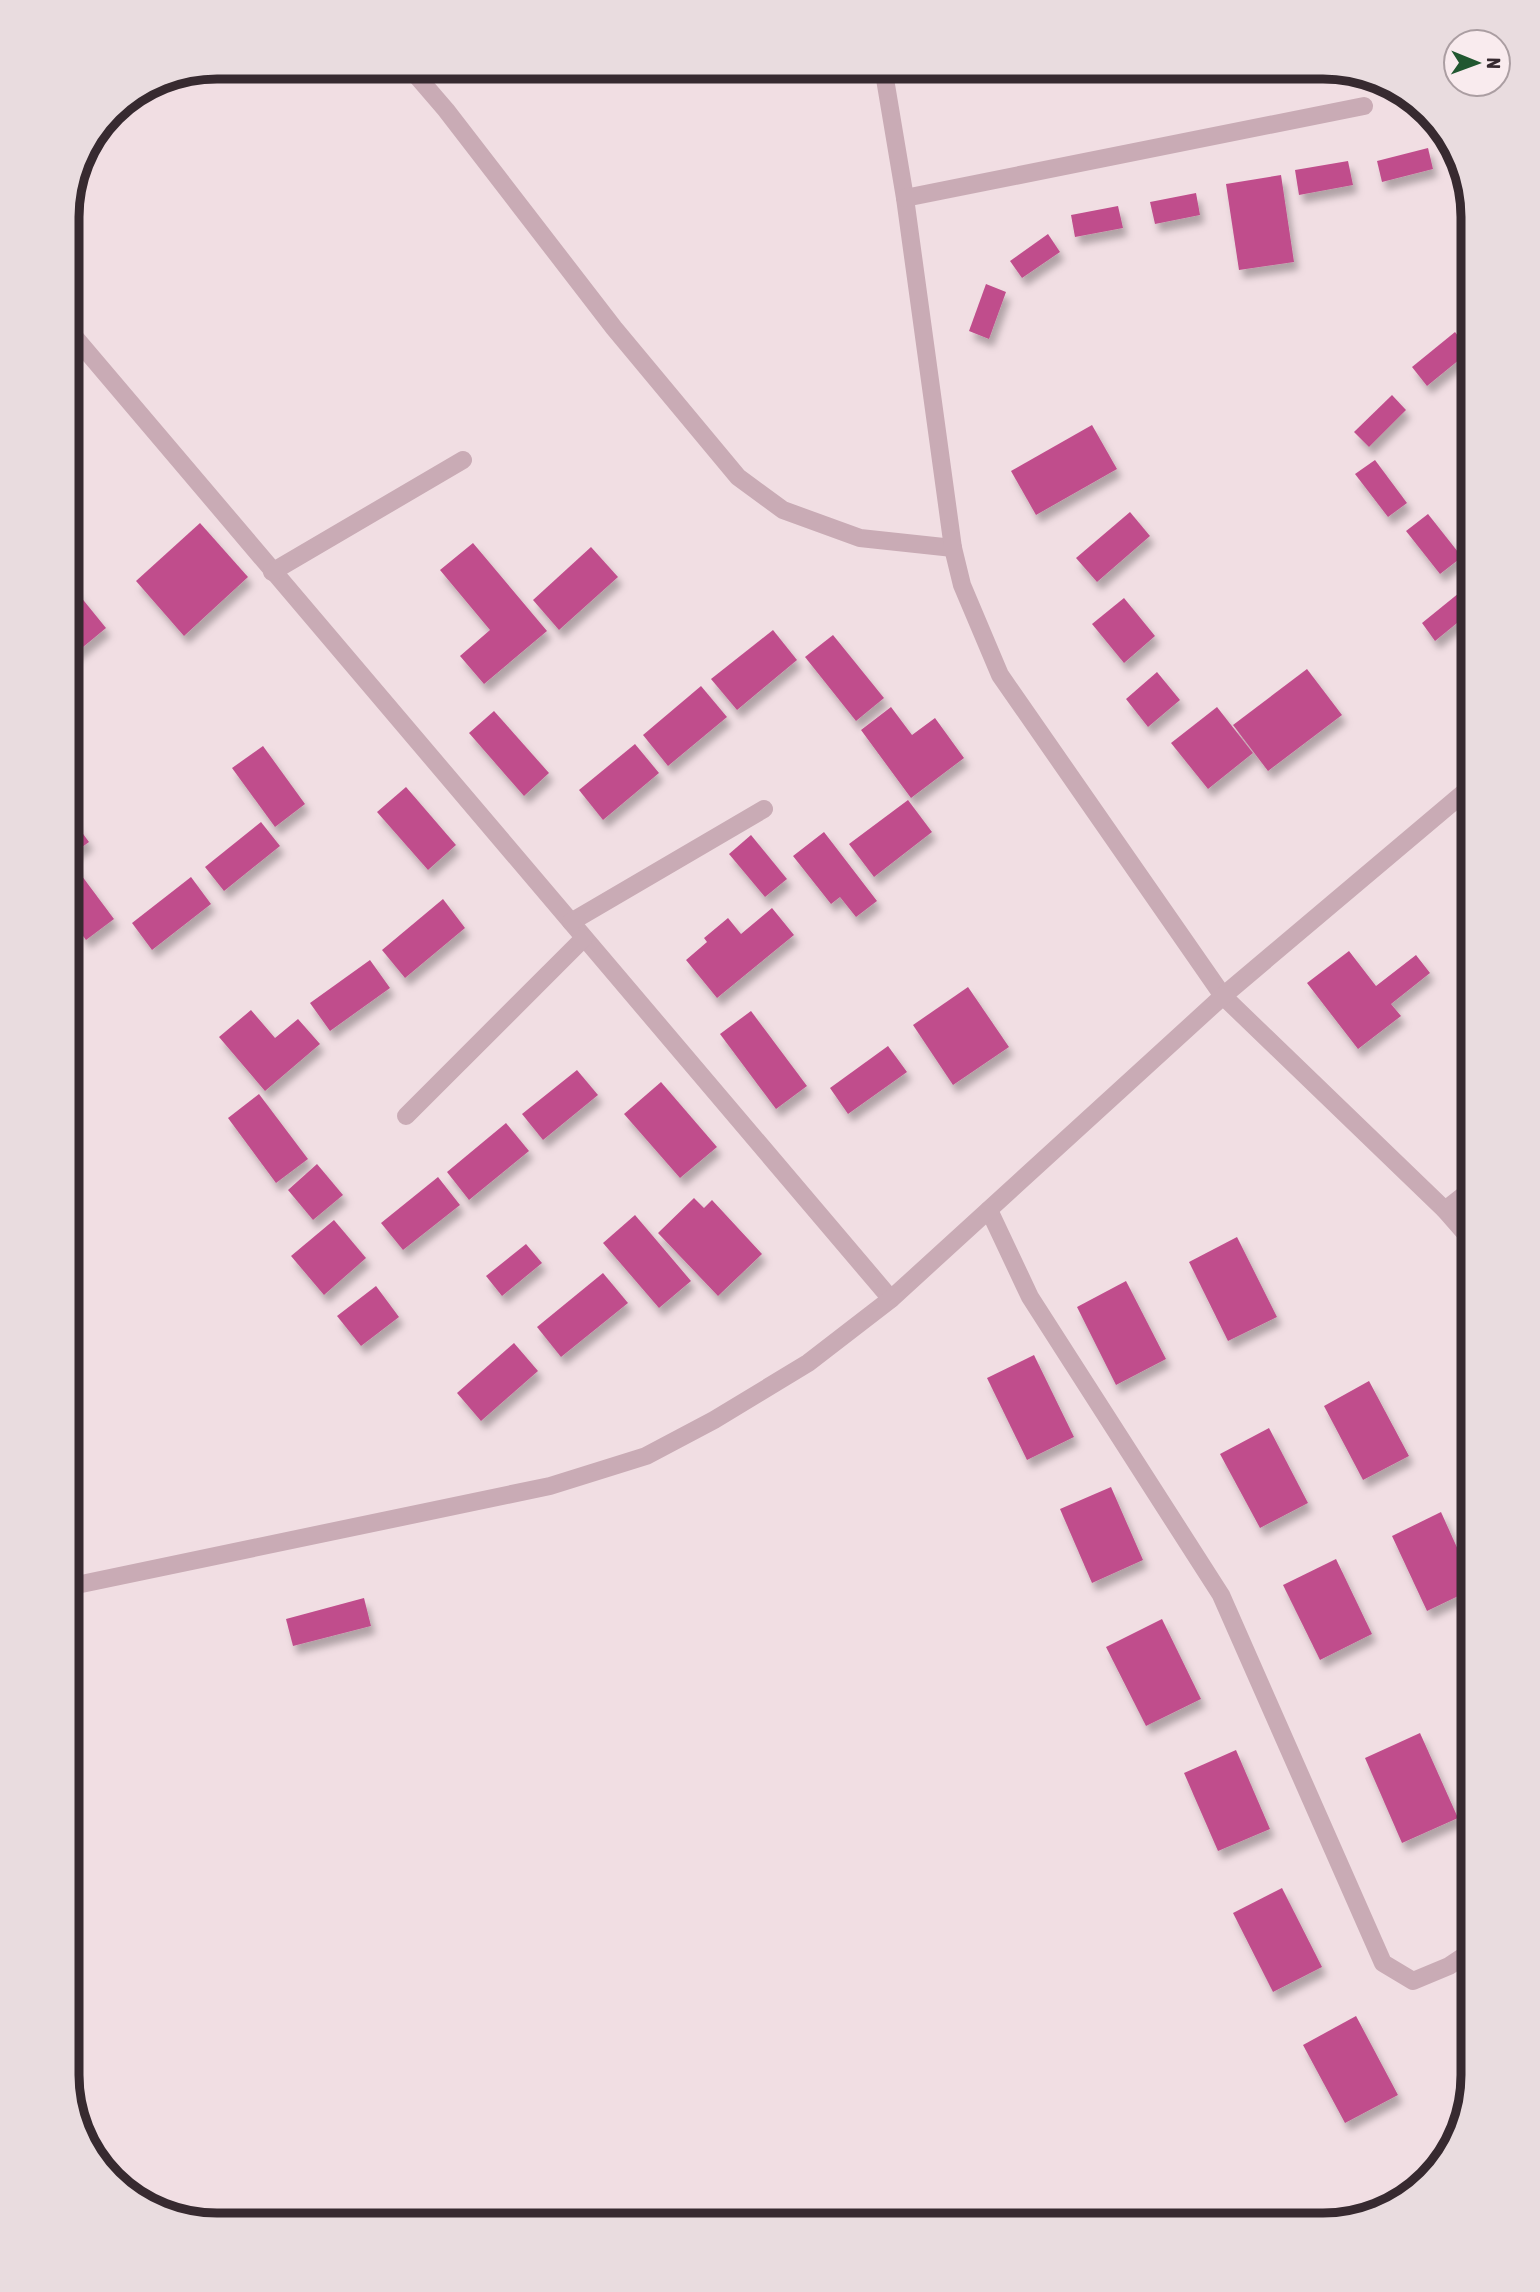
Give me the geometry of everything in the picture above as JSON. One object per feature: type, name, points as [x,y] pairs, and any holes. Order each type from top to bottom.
[{"type":"street","points":[[421,79],[614,328],[738,477],[783,510],[860,538],[953,548]]},
{"type":"street","points":[[885,79],[905,198],[953,548],[962,585],[1000,675],[1223,996],[1461,1228]]},
{"type":"street","points":[[905,198],[1364,106]]},
{"type":"street","points":[[79,342],[891,1299]]},
{"type":"street","points":[[272,572],[463,460]]},
{"type":"street","points":[[79,1584],[550,1486],[646,1456],[714,1420],[808,1363],[891,1299],[1223,996],[1461,796]]},
{"type":"street","points":[[571,922],[764,809]]},
{"type":"street","points":[[406,1116],[584,938]]},
{"type":"street","points":[[1445,1210],[1461,1198]]},
{"type":"street","points":[[989,1210],[1030,1297],[1221,1595],[1383,1963],[1413,1981],[1461,1958]]},
{"type":"building","points":[[1428,148],[1433,169],[1382,182],[1377,161]]},
{"type":"building","points":[[1348,161],[1353,185],[1299,195],[1295,170]]},
{"type":"building","points":[[1281,175],[1294,262],[1239,270],[1226,184]]},
{"type":"building","points":[[1196,193],[1200,215],[1155,224],[1150,202]]},
{"type":"building","points":[[1118,206],[1123,228],[1075,237],[1071,215]]},
{"type":"building","points":[[1048,234],[1060,252],[1022,278],[1010,261]]},
{"type":"building","points":[[986,284],[1006,292],[989,339],[969,331]]},
{"type":"building","points":[[1455,332],[1461,340],[1461,358],[1427,386],[1412,367]]},
{"type":"building","points":[[1392,395],[1406,410],[1369,447],[1354,432]]},
{"type":"building","points":[[1092,425],[1117,469],[1036,515],[1011,471]]},
{"type":"building","points":[[1375,460],[1407,503],[1388,517],[1355,474]]},
{"type":"building","points":[[1130,512],[1150,536],[1097,582],[1076,558]]},
{"type":"building","points":[[1428,514],[1461,558],[1440,574],[1406,531]]},
{"type":"building","points":[[200,523],[248,577],[184,636],[136,581]]},
{"type":"building","points":[[473,543],[547,631],[484,684],[460,656],[490,630],[440,570]]},
{"type":"building","points":[[591,547],[618,577],[559,630],[533,600]]},
{"type":"building","points":[[1459,593],[1461,595],[1461,620],[1435,641],[1422,623]]},
{"type":"building","points":[[79,595],[106,628],[79,650]]},
{"type":"building","points":[[1124,598],[1155,636],[1124,663],[1092,624]]},
{"type":"building","points":[[773,630],[797,660],[737,710],[711,679]]},
{"type":"building","points":[[833,635],[884,698],[856,721],[805,657]]},
{"type":"building","points":[[1307,669],[1342,715],[1268,771],[1233,725]]},
{"type":"building","points":[[1157,672],[1180,700],[1148,727],[1126,699]]},
{"type":"building","points":[[701,686],[727,717],[668,766],[643,735]]},
{"type":"building","points":[[891,707],[912,735],[935,718],[964,758],[911,798],[861,730]]},
{"type":"building","points":[[1217,707],[1253,753],[1208,789],[1171,743]]},
{"type":"building","points":[[494,711],[549,773],[524,796],[469,733]]},
{"type":"building","points":[[635,744],[659,773],[603,820],[579,790]]},
{"type":"building","points":[[263,746],[305,804],[275,827],[232,768]]},
{"type":"building","points":[[406,787],[456,845],[428,870],[377,812]]},
{"type":"building","points":[[908,800],[932,832],[874,877],[849,844]]},
{"type":"building","points":[[261,822],[280,846],[224,891],[205,867]]},
{"type":"building","points":[[79,828],[89,842],[79,849]]},
{"type":"building","points":[[824,832],[877,901],[856,917],[840,897],[831,904],[793,856]]},
{"type":"building","points":[[751,835],[787,879],[765,897],[729,854]]},
{"type":"building","points":[[79,872],[114,919],[86,940],[79,931]]},
{"type":"building","points":[[191,877],[211,904],[152,950],[132,923]]},
{"type":"building","points":[[443,899],[465,928],[405,978],[382,950]]},
{"type":"building","points":[[772,908],[794,935],[717,998],[686,960],[707,942],[704,938],[728,918],[741,934]]},
{"type":"building","points":[[1349,951],[1376,986],[1416,955],[1430,973],[1391,1004],[1401,1016],[1358,1049],[1307,983]]},
{"type":"building","points":[[370,960],[390,988],[330,1031],[310,1003]]},
{"type":"building","points":[[968,987],[1009,1047],[953,1085],[913,1025]]},
{"type":"building","points":[[251,1010],[275,1038],[298,1019],[320,1044],[265,1091],[219,1037]]},
{"type":"building","points":[[751,1011],[807,1086],[776,1109],[720,1034]]},
{"type":"building","points":[[888,1046],[907,1072],[848,1114],[830,1088]]},
{"type":"building","points":[[577,1070],[598,1095],[543,1140],[522,1114]]},
{"type":"building","points":[[661,1082],[717,1147],[680,1178],[624,1114]]},
{"type":"building","points":[[259,1094],[308,1159],[276,1183],[228,1118]]},
{"type":"building","points":[[506,1123],[529,1151],[469,1200],[447,1172]]},
{"type":"building","points":[[317,1164],[343,1195],[313,1220],[288,1190]]},
{"type":"building","points":[[438,1177],[460,1205],[403,1250],[381,1223]]},
{"type":"building","points":[[694,1198],[704,1208],[712,1200],[762,1254],[718,1296],[658,1233]]},
{"type":"building","points":[[635,1215],[691,1281],[659,1308],[603,1243]]},
{"type":"building","points":[[334,1220],[366,1258],[324,1295],[291,1256]]},
{"type":"building","points":[[1237,1237],[1277,1317],[1228,1341],[1189,1262]]},
{"type":"building","points":[[526,1244],[542,1263],[502,1296],[486,1276]]},
{"type":"building","points":[[603,1273],[628,1303],[561,1357],[537,1327]]},
{"type":"building","points":[[1126,1281],[1166,1359],[1116,1385],[1077,1307]]},
{"type":"building","points":[[376,1286],[399,1317],[361,1346],[337,1316]]},
{"type":"building","points":[[514,1343],[538,1371],[481,1421],[457,1393]]},
{"type":"building","points":[[1034,1355],[1074,1437],[1027,1460],[987,1378]]},
{"type":"building","points":[[1369,1381],[1409,1456],[1363,1480],[1324,1406]]},
{"type":"building","points":[[1269,1428],[1308,1503],[1260,1528],[1220,1454]]},
{"type":"building","points":[[1111,1487],[1143,1560],[1092,1583],[1060,1509]]},
{"type":"building","points":[[1441,1512],[1461,1556],[1461,1595],[1427,1611],[1392,1536]]},
{"type":"building","points":[[1336,1559],[1372,1634],[1320,1660],[1283,1585]]},
{"type":"building","points":[[364,1598],[371,1626],[293,1646],[286,1619]]},
{"type":"building","points":[[1162,1619],[1201,1699],[1146,1726],[1106,1647]]},
{"type":"building","points":[[1420,1733],[1458,1818],[1402,1843],[1365,1758]]},
{"type":"building","points":[[1236,1750],[1270,1829],[1218,1851],[1184,1773]]},
{"type":"building","points":[[1282,1888],[1322,1967],[1273,1992],[1233,1913]]},
{"type":"building","points":[[1356,2016],[1398,2095],[1345,2123],[1303,2045]]}]
